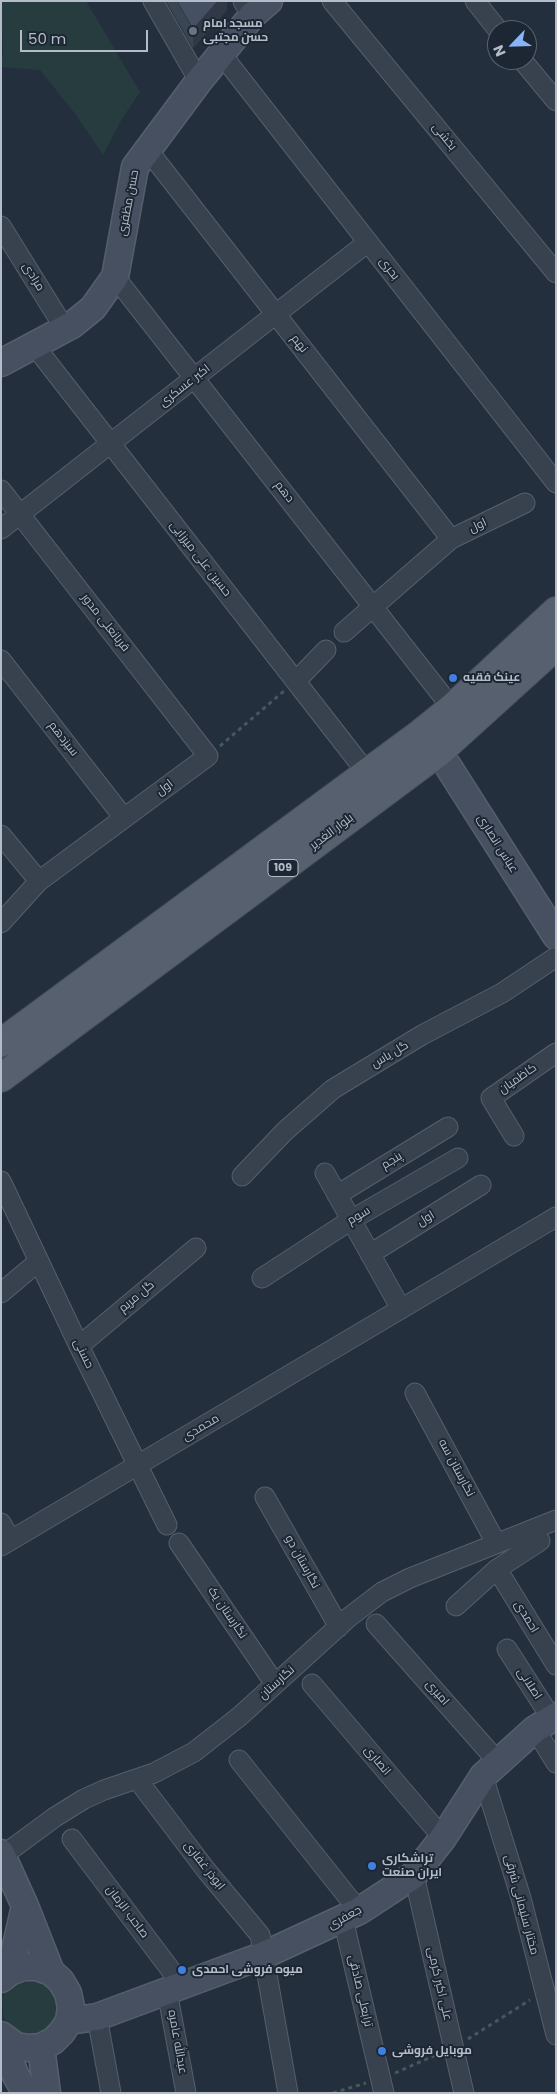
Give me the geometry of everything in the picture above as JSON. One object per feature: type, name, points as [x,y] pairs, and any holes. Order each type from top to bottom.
[{"type":"main road","name":"109","points":[[1,1044],[452,708],[556,611]]},
{"type":"main road","name":"بلوار الغدیر","points":[[1,1078],[439,752],[556,646]]},
{"type":"street","points":[[153,1],[199,81]]},
{"type":"street","name":"بخشی","points":[[332,1],[556,273]]},
{"type":"street","points":[[475,1],[490,20]]},
{"type":"street","name":"حسن مظفری","points":[[1,363],[65,329],[93,308],[115,276],[135,167],[199,81],[222,55],[255,6]]},
{"type":"street","name":"بحری","points":[[222,55],[556,483]]},
{"type":"street","points":[[530,70],[556,101]]},
{"type":"street","name":"نهم","points":[[147,149],[451,539]]},
{"type":"street","name":"مرادی","points":[[1,226],[65,329]]},
{"type":"street","name":"اکبر عسکری","points":[[1,530],[368,242]]},
{"type":"street","name":"دهم","points":[[115,276],[452,708]]},
{"type":"street","name":"حسین علی میرزایی","points":[[34,345],[367,773]]},
{"type":"street","name":"قربانعلی مدور","points":[[1,490],[208,756]]},
{"type":"street","name":"اول","points":[[344,632],[451,539],[525,504]]},
{"type":"street","points":[[296,681],[326,650]]},
{"type":"street","name":"سیزدهم","points":[[1,660],[124,818]]},
{"type":"street","name":"عباس انصاری","points":[[439,752],[556,936]]},
{"type":"street","name":"اول","points":[[1,924],[39,881],[208,756]]},
{"type":"street","points":[[1,835],[39,881]]},
{"type":"street","name":"گل یاس","points":[[242,1176],[285,1131],[333,1090],[422,1035],[502,993],[556,957]]},
{"type":"street","name":"کاظمیان","points":[[514,1136],[491,1098],[556,1053]]},
{"type":"street","name":"پنجم","points":[[337,1195],[448,1127]]},
{"type":"street","name":"سوم","points":[[262,1278],[351,1220],[458,1158]]},
{"type":"street","points":[[325,1173],[401,1309]]},
{"type":"street","name":"حسنی","points":[[1,1181],[167,1525]]},
{"type":"street","name":"اول","points":[[370,1254],[482,1185]]},
{"type":"street","name":"محمدی","points":[[6,1543],[556,1217]]},
{"type":"street","name":"گل مریم","points":[[79,1346],[196,1248]]},
{"type":"street","points":[[1,1293],[40,1261]]},
{"type":"street","name":"نگارستان سه","points":[[415,1393],[496,1543]]},
{"type":"street","name":"نگارستان دو","points":[[265,1497],[339,1627]]},
{"type":"street","name":"نگارستان","points":[[2,1854],[68,1808],[104,1790],[172,1765],[194,1752],[240,1716],[367,1602],[395,1584],[556,1520]]},
{"type":"street","points":[[1,1523],[6,1543]]},
{"type":"street","points":[[456,1606],[497,1569],[540,1541]]},
{"type":"street","name":"نگارستان یک","points":[[179,1542],[275,1684]]},
{"type":"street","name":"احمدی","points":[[497,1569],[556,1665]]},
{"type":"street","name":"امیری","points":[[376,1624],[491,1769]]},
{"type":"street","name":"اصلانی","points":[[507,1648],[548,1721],[556,1763]]},
{"type":"street","name":"انصاری","points":[[312,1684],[442,1838]]},
{"type":"street","name":"جعفری","points":[[68,2021],[97,2017],[264,1955],[351,1915],[414,1875],[491,1769],[548,1721]]},
{"type":"street","points":[[239,1760],[351,1915]]},
{"type":"street","name":"مختار سلیمانی شرقی","points":[[491,1769],[521,1898],[550,1988],[556,2032]]},
{"type":"street","name":"ابوذر غفاری","points":[[137,1778],[206,1870],[260,1936],[288,2093]]},
{"type":"street","name":"صاحب الزمان","points":[[72,1838],[175,1988]]},
{"type":"street","points":[[2,1854],[51,1972]]},
{"type":"street","name":"علی اکبر کرمی","points":[[414,1875],[464,2093]]},
{"type":"street","points":[[6,1975],[25,1906]]},
{"type":"street","name":"ترابعلی صادقی","points":[[351,1915],[384,2093]]},
{"type":"street","points":[[1,2035],[16,2046],[41,2047],[53,2041],[62,2032],[68,2021],[71,2007],[68,1993],[61,1981],[51,1972],[37,1967],[23,1967],[6,1975]]},
{"type":"street","name":"عبدالله عامره","points":[[175,1988],[186,2093]]},
{"type":"street","points":[[97,2017],[111,2093]]},
{"type":"street","points":[[1,2041],[14,2087]]},
{"type":"street","points":[[41,2047],[47,2093]]},
{"type":"path","points":[[208,756],[296,681]]},
{"type":"path","points":[[453,2048],[550,1988]]},
{"type":"green space","points":[[1,1],[86,1],[140,92],[122,119],[103,155],[76,115],[40,70],[1,67],[3,52]]},
{"type":"green space","points":[[21,1977],[49,1980],[63,2008],[46,2033],[25,2036],[8,2025],[3,2017],[2,1998],[6,1989]]},
{"type":"building","points":[[177,1],[218,1],[193,29]]},
{"type":"place","name":"مسجد امام حسن مجتبی","points":[[193,31]]},
{"type":"place","name":"عینک فقیه","points":[[453,678]]},
{"type":"place","name":"تراشکاری ایران صنعت","points":[[372,1866]]},
{"type":"place","name":"میوه فروشی احمدی","points":[[182,1970]]},
{"type":"place","name":"موبایل فروشی","points":[[382,2051]]}]
